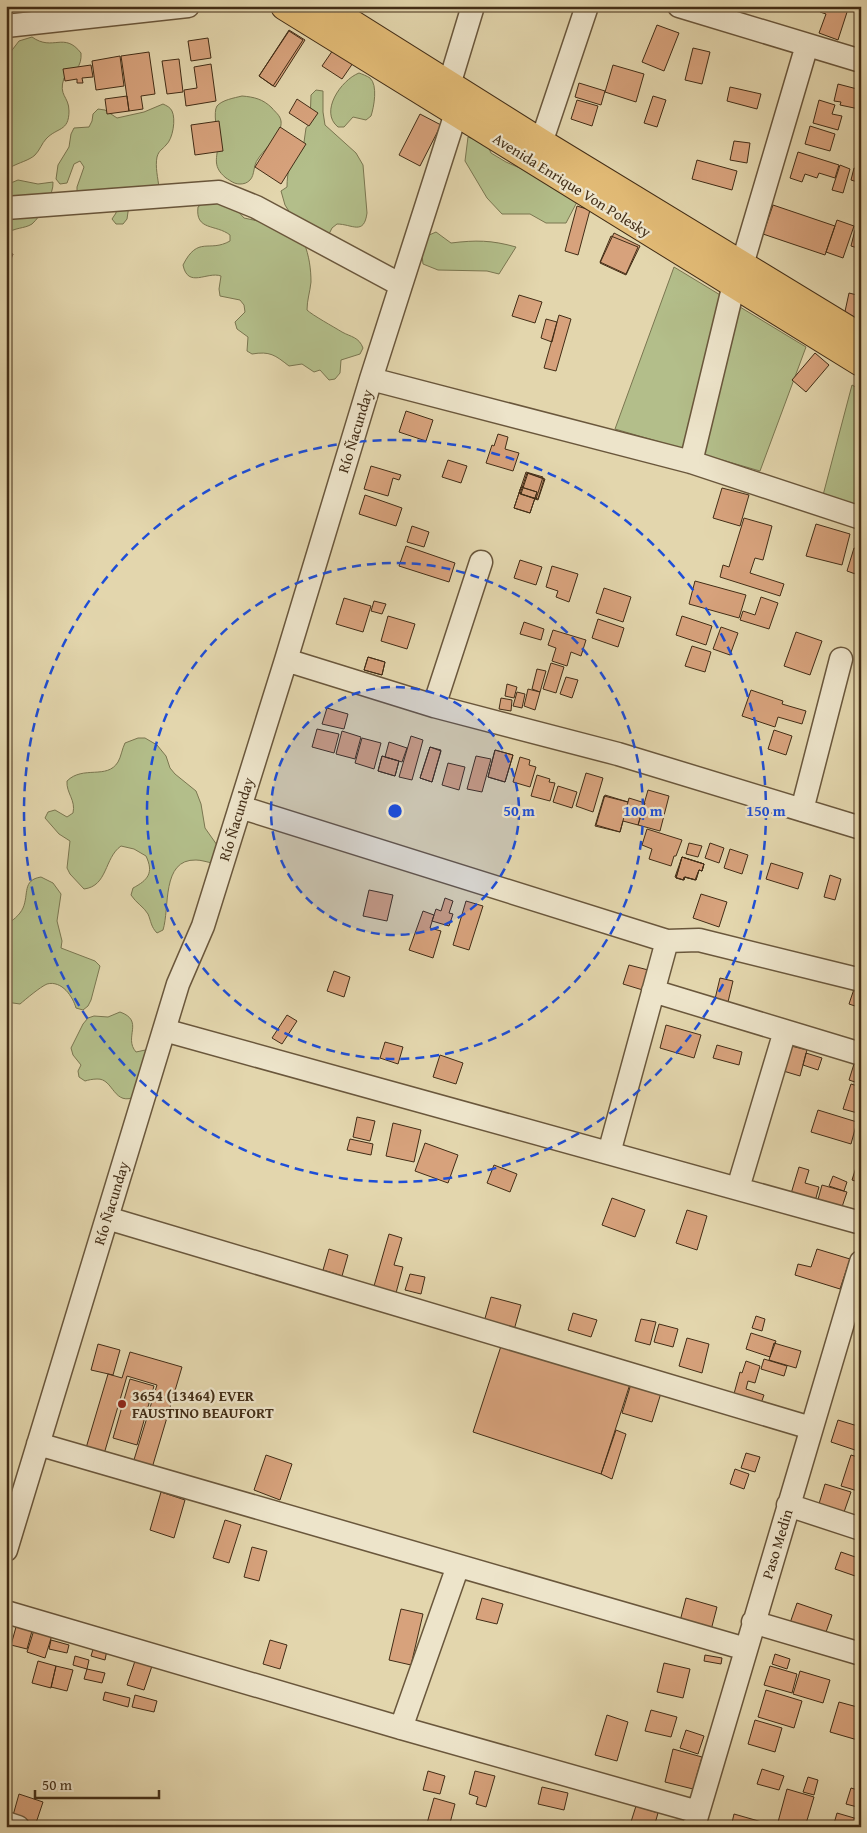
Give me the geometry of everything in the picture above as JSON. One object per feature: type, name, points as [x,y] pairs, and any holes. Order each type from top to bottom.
[{"type":"main road","name":"Avenida Enrique Von Polesky","points":[[284,6],[456,113],[738,274],[861,338]]},
{"type":"main road","name":"Avenida Enrique Von Polesky","points":[[323,6],[541,143],[738,274],[861,362]]},
{"type":"street","points":[[6,26],[188,6]]},
{"type":"street","points":[[456,113],[449,86],[472,6]]},
{"type":"street","points":[[541,143],[587,6]]},
{"type":"street","points":[[678,6],[861,61]]},
{"type":"street","points":[[691,462],[738,274],[808,45]]},
{"type":"street","name":"Río Ñacunday","points":[[6,1550],[178,984],[203,926],[371,378],[456,113]]},
{"type":"street","points":[[6,208],[219,192],[256,207],[401,285]]},
{"type":"street","points":[[371,378],[691,462],[861,518]]},
{"type":"street","points":[[434,706],[481,562]]},
{"type":"street","points":[[802,810],[841,659]]},
{"type":"street","points":[[286,660],[434,706],[618,754],[861,828]]},
{"type":"street","points":[[240,807],[667,941],[699,940],[861,980]]},
{"type":"street","points":[[610,1153],[667,941]]},
{"type":"street","points":[[653,991],[861,1054]]},
{"type":"street","points":[[164,1030],[861,1223]]},
{"type":"street","points":[[738,1188],[785,1031]]},
{"type":"street","points":[[106,1218],[811,1428]]},
{"type":"street","name":"Paso Medin","points":[[696,1819],[861,1262]]},
{"type":"street","points":[[38,1444],[746,1649]]},
{"type":"street","points":[[788,1505],[861,1529]]},
{"type":"street","points":[[401,1728],[458,1566]]},
{"type":"street","points":[[6,1612],[401,1728],[696,1819]]},
{"type":"street","points":[[754,1622],[861,1654]]},
{"type":"street","points":[[6,1823],[18,1827]]},
{"type":"green space","points":[[32,37],[46,43],[69,43],[81,53],[81,58],[77,68],[64,78],[62,84],[62,89],[69,106],[67,123],[46,139],[33,157],[11,167],[6,164],[6,130],[9,127],[6,120],[6,58],[19,41]]},
{"type":"green space","points":[[359,73],[370,78],[374,86],[374,102],[371,116],[366,120],[353,117],[344,127],[338,127],[333,121],[331,113],[335,97],[345,82]]},
{"type":"green space","points":[[316,90],[323,91],[325,125],[356,153],[363,165],[367,213],[360,227],[337,224],[332,228],[326,240],[299,227],[285,205],[281,191],[287,187],[292,160],[303,149],[306,128],[310,123],[311,95]]},
{"type":"green space","points":[[242,96],[265,102],[280,117],[281,126],[276,136],[256,161],[252,178],[247,183],[240,184],[226,178],[218,169],[216,160],[218,140],[215,113],[217,106],[222,102]]},
{"type":"green space","points":[[163,104],[172,111],[174,124],[168,142],[157,157],[156,169],[159,188],[129,205],[127,219],[123,224],[116,224],[112,219],[116,213],[116,206],[77,194],[77,187],[84,167],[80,161],[74,164],[67,183],[60,184],[56,179],[58,165],[69,147],[74,128],[89,127],[93,114],[98,109],[105,110],[117,118],[144,112]]},
{"type":"green space","points":[[468,137],[487,144],[491,153],[506,162],[522,169],[541,173],[577,202],[566,223],[546,223],[530,214],[502,214],[487,198],[465,161]]},
{"type":"green space","points":[[18,180],[38,184],[53,182],[53,187],[46,204],[32,224],[6,234],[6,185]]},
{"type":"green space","points":[[210,201],[235,208],[244,218],[258,221],[265,220],[304,243],[311,277],[307,310],[357,339],[363,348],[360,354],[341,360],[340,373],[335,379],[329,380],[320,370],[314,372],[302,364],[289,366],[272,355],[263,353],[252,354],[247,351],[248,337],[237,329],[235,322],[245,312],[244,305],[240,300],[220,296],[221,276],[194,278],[185,272],[183,265],[194,250],[199,247],[216,246],[230,241],[230,235],[203,224],[200,220],[198,207]]},
{"type":"green space","points":[[436,232],[451,243],[484,241],[516,247],[499,274],[487,271],[438,270],[423,264],[420,239]]},
{"type":"green space","points":[[674,267],[806,347],[760,471],[615,429]]},
{"type":"green space","points":[[852,385],[861,390],[861,511],[822,499]]},
{"type":"green space","points":[[138,738],[145,738],[157,745],[166,756],[170,768],[175,774],[196,791],[201,804],[205,828],[217,845],[212,863],[196,860],[185,862],[177,867],[169,886],[163,930],[157,933],[152,926],[148,914],[131,895],[133,888],[146,879],[148,875],[149,867],[146,856],[134,849],[121,846],[111,857],[98,883],[84,889],[67,868],[70,841],[59,834],[45,818],[48,812],[55,810],[67,817],[73,813],[74,808],[67,781],[73,776],[101,772],[113,767],[119,760],[125,743]]},
{"type":"green space","points":[[41,877],[53,883],[61,894],[57,921],[62,941],[61,948],[95,961],[100,966],[91,1000],[83,1010],[76,1008],[66,990],[52,983],[33,993],[20,1004],[6,1002],[6,925],[22,911],[27,888],[31,881]]},
{"type":"green space","points":[[120,1012],[131,1020],[133,1025],[132,1041],[136,1052],[150,1049],[137,1096],[129,1099],[118,1096],[103,1080],[85,1081],[79,1077],[78,1071],[81,1065],[73,1055],[71,1048],[88,1018],[94,1016],[108,1017]]},
{"type":"building","points":[[728,6],[742,6],[740,13],[727,9]]},
{"type":"building","points":[[822,6],[849,6],[838,40],[819,33],[826,14],[820,12]]},
{"type":"building","points":[[657,25],[679,33],[664,71],[642,62]]},
{"type":"building","points":[[289,30],[305,40],[275,87],[259,76]]},
{"type":"building","points":[[289,31],[303,40],[273,86],[259,76]]},
{"type":"building","points":[[208,38],[211,58],[191,61],[188,41]]},
{"type":"building","points":[[693,48],[710,52],[702,84],[685,80]]},
{"type":"building","points":[[333,50],[353,63],[342,79],[322,66]]},
{"type":"building","points":[[149,52],[155,94],[141,96],[143,109],[129,111],[121,56]]},
{"type":"building","points":[[120,56],[124,86],[96,90],[92,61]]},
{"type":"building","points":[[179,59],[183,92],[167,94],[162,61]]},
{"type":"building","points":[[211,64],[216,101],[186,106],[184,90],[197,88],[194,67]]},
{"type":"building","points":[[91,65],[93,77],[82,78],[83,83],[77,83],[77,79],[65,81],[63,69]]},
{"type":"building","points":[[613,65],[644,74],[636,102],[605,92]]},
{"type":"building","points":[[579,83],[605,91],[601,105],[575,97]]},
{"type":"building","points":[[838,84],[861,90],[859,109],[840,105],[841,102],[834,101]]},
{"type":"building","points":[[730,87],[761,94],[757,109],[727,101]]},
{"type":"building","points":[[127,96],[129,111],[107,114],[105,99]]},
{"type":"building","points":[[653,96],[666,100],[657,127],[644,123]]},
{"type":"building","points":[[297,99],[318,113],[309,126],[289,113]]},
{"type":"building","points":[[577,100],[598,106],[592,126],[571,119]]},
{"type":"building","points":[[819,100],[835,105],[832,114],[842,116],[838,130],[813,123]]},
{"type":"building","points":[[420,114],[441,125],[420,166],[399,155]]},
{"type":"building","points":[[219,121],[223,151],[195,155],[191,125]]},
{"type":"building","points":[[810,126],[835,134],[830,151],[805,144]]},
{"type":"building","points":[[280,127],[306,144],[281,184],[255,167]]},
{"type":"building","points":[[734,141],[750,143],[747,163],[730,160]]},
{"type":"building","points":[[798,152],[839,165],[835,178],[819,173],[817,178],[805,174],[802,182],[790,178]]},
{"type":"building","points":[[697,160],[737,171],[732,190],[692,179]]},
{"type":"building","points":[[840,165],[850,169],[843,193],[832,190]]},
{"type":"building","points":[[854,168],[861,170],[861,183],[851,180]]},
{"type":"building","points":[[773,205],[835,226],[825,255],[763,234]]},
{"type":"building","points":[[577,206],[590,210],[578,255],[565,251]]},
{"type":"building","points":[[837,220],[854,226],[843,258],[826,252]]},
{"type":"building","points":[[855,230],[861,232],[861,249],[851,246]]},
{"type":"building","points":[[614,233],[640,246],[626,275],[600,263]]},
{"type":"building","points":[[611,236],[638,247],[626,274],[600,262]]},
{"type":"building","points":[[6,252],[13,254],[6,272]]},
{"type":"building","points":[[849,293],[861,296],[856,319],[844,316]]},
{"type":"building","points":[[519,295],[542,302],[535,323],[512,316]]},
{"type":"building","points":[[559,315],[571,319],[556,371],[544,368]]},
{"type":"building","points":[[546,319],[557,322],[552,342],[541,338]]},
{"type":"building","points":[[815,353],[829,365],[806,392],[792,380]]},
{"type":"building","points":[[406,411],[433,420],[426,441],[399,432]]},
{"type":"building","points":[[498,434],[508,437],[505,449],[519,453],[513,471],[486,463]]},
{"type":"building","points":[[448,460],[467,466],[461,483],[442,477]]},
{"type":"building","points":[[371,466],[401,475],[399,480],[393,478],[388,496],[364,489]]},
{"type":"building","points":[[526,472],[543,477],[536,499],[519,493]]},
{"type":"building","points":[[527,473],[544,479],[538,499],[520,494]]},
{"type":"building","points":[[528,473],[545,479],[538,500],[521,494]]},
{"type":"building","points":[[521,487],[537,492],[530,513],[514,508]]},
{"type":"building","points":[[521,487],[537,492],[530,513],[514,508]]},
{"type":"building","points":[[722,488],[749,495],[740,526],[713,518]]},
{"type":"building","points":[[365,495],[402,508],[396,526],[359,514]]},
{"type":"building","points":[[744,518],[772,526],[763,560],[755,558],[750,573],[784,584],[780,596],[720,577],[723,565],[729,567]]},
{"type":"building","points":[[816,524],[850,534],[842,565],[806,556]]},
{"type":"building","points":[[412,526],[429,532],[424,547],[407,542]]},
{"type":"building","points":[[406,546],[455,563],[449,582],[399,566]]},
{"type":"building","points":[[854,548],[861,550],[861,576],[847,571]]},
{"type":"building","points":[[520,560],[542,567],[536,585],[514,578]]},
{"type":"building","points":[[552,566],[578,574],[569,602],[556,597],[558,591],[546,587]]},
{"type":"building","points":[[695,581],[746,595],[739,618],[689,604]]},
{"type":"building","points":[[604,588],[631,597],[623,622],[596,613]]},
{"type":"building","points":[[761,597],[778,603],[769,629],[740,620],[743,611],[755,615]]},
{"type":"building","points":[[344,598],[371,606],[363,632],[336,624]]},
{"type":"building","points":[[374,601],[386,604],[382,614],[371,611]]},
{"type":"building","points":[[388,616],[415,624],[407,649],[381,641]]},
{"type":"building","points":[[682,616],[712,626],[706,645],[676,635]]},
{"type":"building","points":[[598,619],[624,628],[618,647],[592,638]]},
{"type":"building","points":[[524,622],[544,629],[541,640],[520,634]]},
{"type":"building","points":[[721,627],[738,633],[730,655],[713,649]]},
{"type":"building","points":[[553,630],[586,640],[581,656],[571,652],[567,666],[552,661],[556,648],[548,645]]},
{"type":"building","points":[[796,632],[822,641],[810,675],[784,666]]},
{"type":"building","points":[[692,646],[711,652],[705,672],[685,666]]},
{"type":"building","points":[[368,657],[385,662],[382,675],[364,670]]},
{"type":"building","points":[[368,657],[385,662],[382,675],[364,670]]},
{"type":"building","points":[[551,663],[564,667],[556,693],[543,689]]},
{"type":"building","points":[[537,669],[546,671],[540,692],[532,689]]},
{"type":"building","points":[[566,677],[578,680],[572,698],[560,694]]},
{"type":"building","points":[[507,684],[517,687],[514,698],[505,696]]},
{"type":"building","points":[[528,689],[540,692],[535,710],[524,706]]},
{"type":"building","points":[[751,690],[783,701],[782,704],[806,711],[802,724],[778,717],[775,727],[742,716]]},
{"type":"building","points":[[517,692],[525,694],[522,708],[513,706]]},
{"type":"building","points":[[501,698],[512,700],[511,711],[499,709]]},
{"type":"building","points":[[327,708],[348,714],[344,729],[322,724]]},
{"type":"building","points":[[317,729],[339,734],[334,753],[312,747]]},
{"type":"building","points":[[774,730],[792,736],[786,755],[768,749]]},
{"type":"building","points":[[342,731],[361,737],[355,759],[336,754]]},
{"type":"building","points":[[411,736],[423,740],[412,780],[399,777]]},
{"type":"building","points":[[362,738],[381,743],[374,769],[355,763]]},
{"type":"building","points":[[389,742],[407,748],[402,762],[385,757]]},
{"type":"building","points":[[430,747],[441,750],[432,782],[420,778]]},
{"type":"building","points":[[430,747],[441,751],[432,782],[420,778]]},
{"type":"building","points":[[495,750],[513,755],[505,782],[488,777]]},
{"type":"building","points":[[495,750],[513,755],[505,782],[488,777]]},
{"type":"building","points":[[382,756],[399,761],[395,776],[378,771]]},
{"type":"building","points":[[382,756],[399,761],[395,776],[378,771]]},
{"type":"building","points":[[476,756],[491,759],[482,792],[467,789]]},
{"type":"building","points":[[520,757],[530,760],[529,765],[536,767],[530,787],[513,782]]},
{"type":"building","points":[[448,763],[465,767],[459,790],[442,785]]},
{"type":"building","points":[[586,773],[603,778],[593,812],[576,806]]},
{"type":"building","points":[[537,775],[550,779],[549,782],[555,783],[550,801],[531,796]]},
{"type":"building","points":[[558,786],[577,792],[572,808],[553,802]]},
{"type":"building","points":[[648,790],[669,796],[660,831],[638,825]]},
{"type":"building","points":[[605,795],[628,802],[629,798],[645,803],[638,825],[623,821],[620,832],[596,825]]},
{"type":"building","points":[[604,796],[628,802],[620,832],[595,826]]},
{"type":"building","points":[[647,829],[682,840],[671,866],[649,859],[652,849],[642,845]]},
{"type":"building","points":[[689,843],[702,846],[698,857],[686,854]]},
{"type":"building","points":[[710,843],[724,848],[719,863],[705,858]]},
{"type":"building","points":[[730,849],[748,855],[742,874],[724,868]]},
{"type":"building","points":[[682,857],[704,864],[702,871],[699,870],[696,880],[685,877],[684,880],[676,878]]},
{"type":"building","points":[[682,857],[704,864],[702,871],[699,870],[696,880],[685,877],[684,880],[676,878]]},
{"type":"building","points":[[682,857],[704,864],[702,871],[699,870],[695,880],[684,877],[683,880],[675,877]]},
{"type":"building","points":[[771,863],[803,873],[798,889],[766,879]]},
{"type":"building","points":[[830,875],[841,879],[835,900],[824,897]]},
{"type":"building","points":[[369,890],[393,895],[387,921],[363,916]]},
{"type":"building","points":[[701,894],[727,902],[719,927],[693,918]]},
{"type":"building","points":[[445,898],[453,901],[449,913],[453,914],[449,926],[432,921],[436,909],[441,911]]},
{"type":"building","points":[[466,901],[483,906],[469,950],[453,945]]},
{"type":"building","points":[[423,911],[434,915],[430,928],[441,931],[433,958],[409,950]]},
{"type":"building","points":[[629,965],[652,971],[646,991],[623,984]]},
{"type":"building","points":[[334,971],[350,977],[344,997],[327,991]]},
{"type":"building","points":[[720,978],[733,981],[728,1002],[715,999]]},
{"type":"building","points":[[856,983],[861,985],[861,1008],[849,1004]]},
{"type":"building","points":[[287,1015],[297,1021],[282,1044],[272,1038]]},
{"type":"building","points":[[666,1025],[701,1035],[694,1058],[660,1048]]},
{"type":"building","points":[[385,1042],[403,1047],[398,1064],[380,1058]]},
{"type":"building","points":[[717,1045],[742,1052],[739,1065],[713,1058]]},
{"type":"building","points":[[787,1045],[807,1050],[800,1076],[780,1070]]},
{"type":"building","points":[[806,1053],[822,1058],[818,1070],[803,1065]]},
{"type":"building","points":[[440,1055],[463,1063],[456,1084],[433,1077]]},
{"type":"building","points":[[854,1064],[861,1066],[861,1084],[849,1080]]},
{"type":"building","points":[[851,1084],[861,1087],[861,1114],[843,1109]]},
{"type":"building","points":[[818,1110],[857,1122],[851,1144],[811,1132]]},
{"type":"building","points":[[357,1117],[375,1121],[370,1141],[353,1137]]},
{"type":"building","points":[[393,1123],[421,1130],[414,1162],[386,1156]]},
{"type":"building","points":[[350,1139],[373,1144],[371,1155],[347,1150]]},
{"type":"building","points":[[425,1143],[458,1155],[448,1183],[415,1171]]},
{"type":"building","points":[[861,1156],[861,1183],[852,1180]]},
{"type":"building","points":[[494,1165],[517,1174],[510,1192],[487,1183]]},
{"type":"building","points":[[799,1167],[809,1170],[805,1183],[819,1187],[814,1205],[790,1197]]},
{"type":"building","points":[[833,1176],[847,1182],[844,1191],[829,1186]]},
{"type":"building","points":[[822,1185],[847,1192],[841,1210],[817,1203]]},
{"type":"building","points":[[612,1198],[645,1210],[635,1237],[602,1225]]},
{"type":"building","points":[[687,1210],[707,1216],[697,1250],[676,1243]]},
{"type":"building","points":[[389,1234],[402,1238],[394,1265],[403,1267],[396,1293],[374,1286]]},
{"type":"building","points":[[329,1249],[348,1255],[342,1276],[323,1270]]},
{"type":"building","points":[[817,1249],[850,1259],[840,1289],[795,1275],[798,1264],[811,1267]]},
{"type":"building","points":[[410,1274],[425,1277],[421,1294],[405,1290]]},
{"type":"building","points":[[491,1297],[521,1305],[514,1330],[484,1322]]},
{"type":"building","points":[[573,1313],[597,1320],[591,1337],[568,1330]]},
{"type":"building","points":[[756,1316],[765,1319],[762,1331],[752,1328]]},
{"type":"building","points":[[641,1319],[656,1322],[650,1345],[635,1341]]},
{"type":"building","points":[[659,1324],[678,1329],[673,1347],[654,1342]]},
{"type":"building","points":[[751,1333],[776,1341],[770,1357],[746,1349]]},
{"type":"building","points":[[687,1338],[709,1344],[702,1373],[679,1366]]},
{"type":"building","points":[[502,1343],[630,1384],[601,1474],[473,1432]]},
{"type":"building","points":[[774,1343],[801,1351],[796,1368],[769,1360]]},
{"type":"building","points":[[98,1344],[120,1350],[113,1375],[91,1370]]},
{"type":"building","points":[[130,1352],[182,1367],[152,1468],[133,1463],[157,1385],[127,1376],[104,1454],[86,1448],[108,1374],[122,1378]]},
{"type":"building","points":[[764,1359],[787,1366],[784,1376],[761,1369]]},
{"type":"building","points":[[746,1361],[760,1366],[755,1383],[748,1381],[746,1389],[764,1395],[759,1409],[732,1401],[740,1372],[742,1373]]},
{"type":"building","points":[[130,1379],[154,1386],[137,1445],[113,1438]]},
{"type":"building","points":[[631,1384],[661,1393],[652,1422],[622,1413]]},
{"type":"building","points":[[838,1420],[861,1427],[861,1452],[831,1442]]},
{"type":"building","points":[[616,1430],[626,1434],[612,1479],[601,1474]]},
{"type":"building","points":[[746,1453],[760,1457],[755,1472],[741,1468]]},
{"type":"building","points":[[266,1455],[292,1464],[280,1500],[254,1490]]},
{"type":"building","points":[[851,1455],[861,1458],[861,1492],[841,1486]]},
{"type":"building","points":[[735,1469],[749,1474],[744,1489],[730,1484]]},
{"type":"building","points":[[825,1484],[851,1492],[843,1515],[818,1507]]},
{"type":"building","points":[[161,1492],[185,1500],[174,1538],[150,1530]]},
{"type":"building","points":[[225,1520],[241,1525],[229,1563],[213,1558]]},
{"type":"building","points":[[252,1547],[267,1551],[259,1581],[244,1577]]},
{"type":"building","points":[[841,1552],[861,1559],[861,1578],[835,1569]]},
{"type":"building","points":[[482,1598],[503,1604],[497,1624],[476,1619]]},
{"type":"building","points":[[686,1598],[717,1607],[711,1630],[680,1621]]},
{"type":"building","points":[[797,1603],[832,1615],[825,1635],[790,1623]]},
{"type":"building","points":[[401,1609],[423,1614],[411,1665],[389,1660]]},
{"type":"building","points":[[16,1627],[32,1631],[27,1649],[11,1645]]},
{"type":"building","points":[[34,1630],[52,1635],[45,1658],[27,1652]]},
{"type":"building","points":[[51,1640],[69,1645],[67,1653],[49,1649]]},
{"type":"building","points":[[270,1640],[287,1645],[280,1669],[263,1664]]},
{"type":"building","points":[[94,1646],[107,1650],[105,1660],[91,1656]]},
{"type":"building","points":[[775,1654],[790,1659],[787,1669],[772,1664]]},
{"type":"building","points":[[705,1655],[722,1658],[721,1664],[704,1661]]},
{"type":"building","points":[[75,1656],[89,1660],[87,1669],[73,1665]]},
{"type":"building","points":[[38,1661],[56,1666],[51,1688],[32,1683]]},
{"type":"building","points":[[135,1661],[152,1666],[144,1690],[127,1685]]},
{"type":"building","points":[[664,1663],[690,1669],[683,1698],[657,1692]]},
{"type":"building","points":[[56,1666],[73,1670],[67,1691],[51,1687]]},
{"type":"building","points":[[770,1666],[797,1674],[792,1693],[764,1685]]},
{"type":"building","points":[[87,1669],[105,1673],[102,1683],[84,1679]]},
{"type":"building","points":[[800,1671],[830,1680],[823,1703],[793,1694]]},
{"type":"building","points":[[766,1690],[802,1701],[794,1728],[758,1717]]},
{"type":"building","points":[[105,1692],[130,1698],[128,1707],[103,1700]]},
{"type":"building","points":[[135,1695],[157,1701],[154,1712],[132,1707]]},
{"type":"building","points":[[839,1702],[861,1708],[861,1741],[830,1732]]},
{"type":"building","points":[[651,1710],[677,1717],[671,1737],[645,1731]]},
{"type":"building","points":[[607,1715],[628,1722],[617,1761],[595,1755]]},
{"type":"building","points":[[755,1720],[782,1728],[775,1752],[748,1744]]},
{"type":"building","points":[[686,1730],[704,1736],[698,1754],[680,1748]]},
{"type":"building","points":[[673,1749],[702,1757],[693,1789],[665,1782]]},
{"type":"building","points":[[762,1769],[784,1776],[779,1790],[757,1784]]},
{"type":"building","points":[[428,1771],[445,1776],[440,1794],[423,1790]]},
{"type":"building","points":[[475,1771],[495,1776],[486,1807],[476,1804],[478,1797],[469,1794]]},
{"type":"building","points":[[808,1777],[818,1780],[814,1795],[803,1792]]},
{"type":"building","points":[[542,1787],[568,1793],[564,1810],[538,1804]]},
{"type":"building","points":[[851,1788],[861,1791],[861,1808],[846,1804]]},
{"type":"building","points":[[787,1789],[814,1797],[805,1827],[795,1827],[778,1822]]},
{"type":"building","points":[[19,1794],[43,1802],[35,1826],[12,1819]]},
{"type":"building","points":[[434,1798],[455,1804],[449,1827],[426,1827]]},
{"type":"building","points":[[636,1806],[658,1813],[654,1827],[630,1825]]},
{"type":"building","points":[[837,1813],[861,1820],[861,1827],[833,1827]]},
{"type":"building","points":[[734,1814],[769,1824],[768,1827],[731,1827]]},
{"type":"place","name":"3654 (13464) EVER FAUSTINO BEAUFORT","points":[[122,1404]]}]
